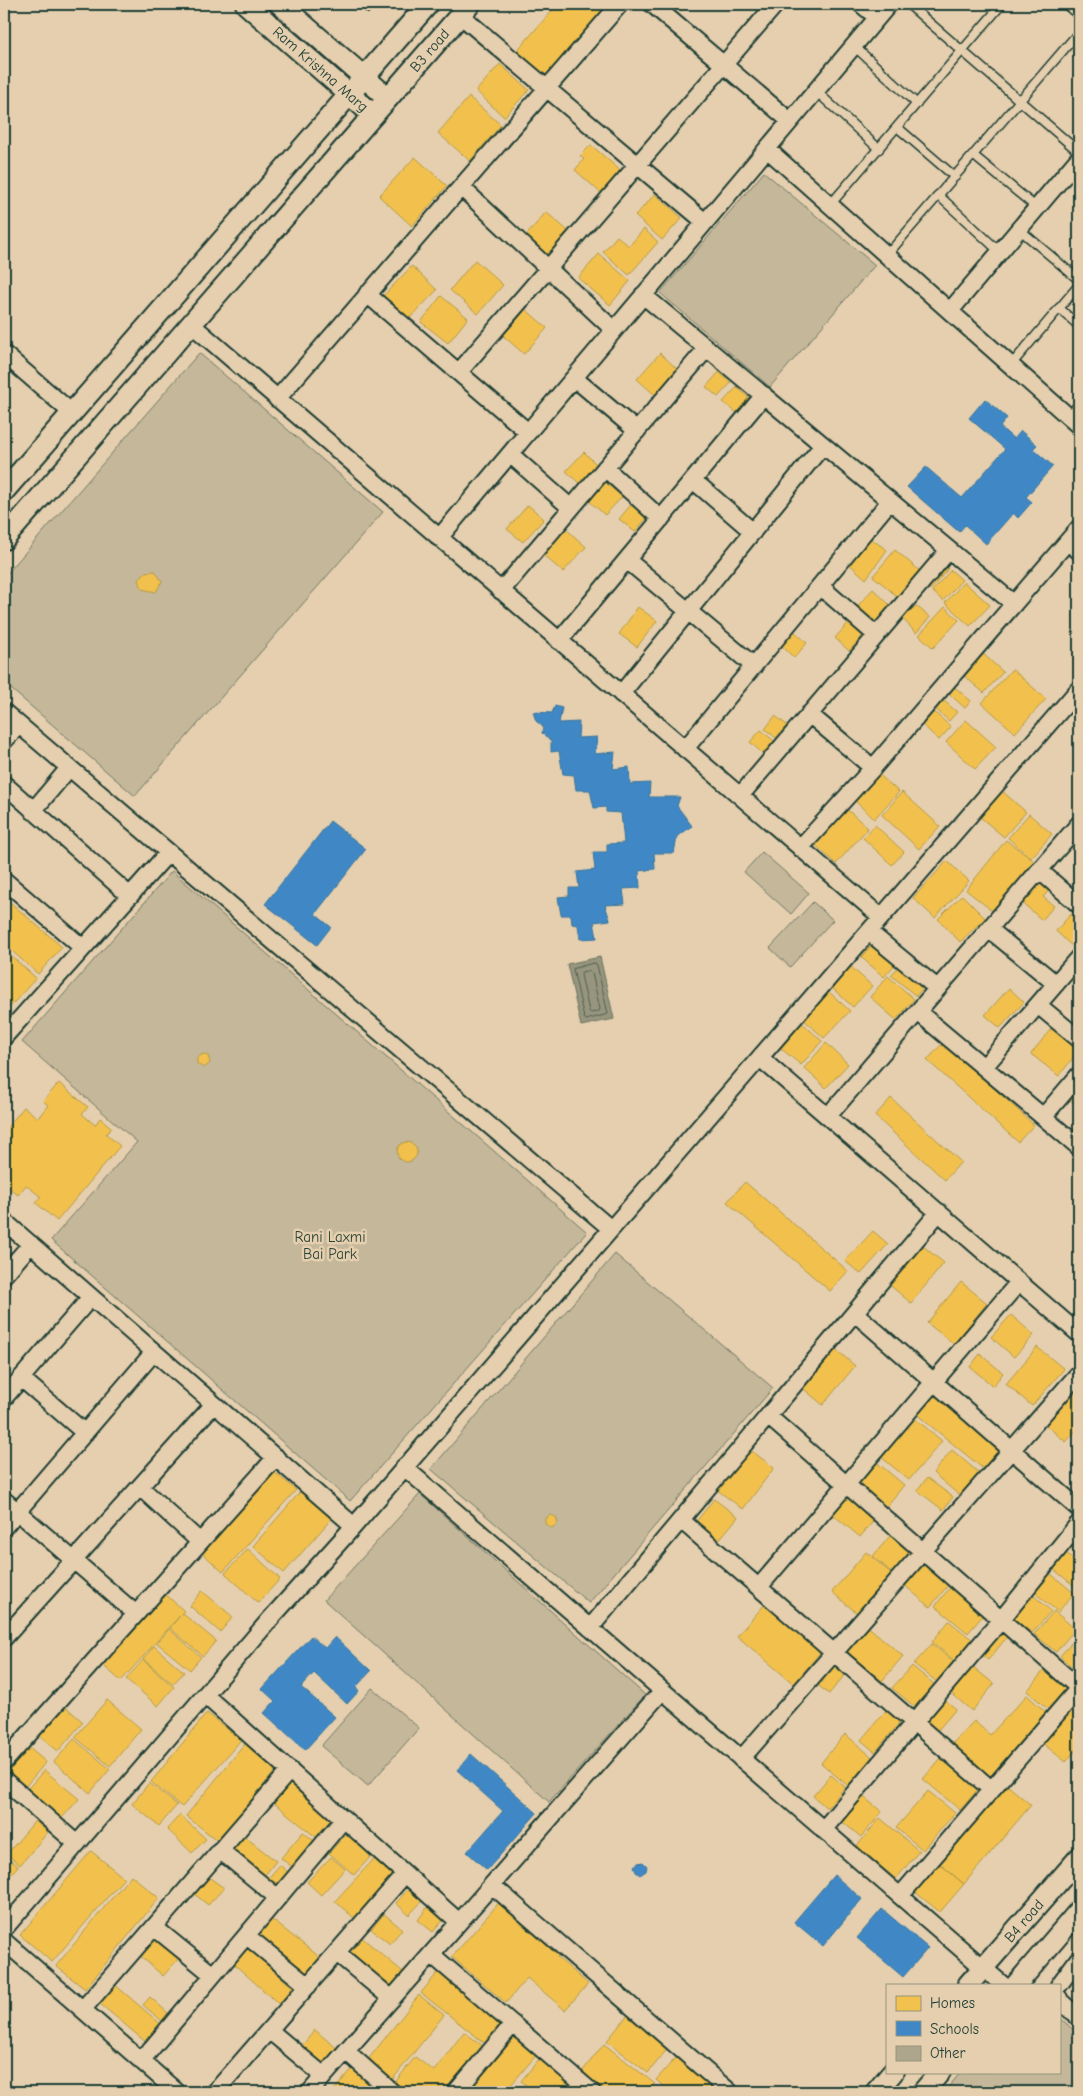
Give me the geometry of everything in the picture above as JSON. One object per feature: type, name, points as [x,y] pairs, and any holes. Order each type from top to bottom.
[{"type":"street","name":"Ram Krishna Marg","points":[[246,4],[373,115]]},
{"type":"street","name":"Ram Krishna Marg","points":[[280,4],[388,98]]},
{"type":"street","points":[[4,491],[428,4]]},
{"type":"street","points":[[277,399],[620,4]]},
{"type":"street","points":[[652,4],[790,121]]},
{"type":"street","points":[[459,372],[549,270],[637,164],[776,4]]},
{"type":"street","points":[[862,4],[877,17]]},
{"type":"street","points":[[439,538],[889,4]]},
{"type":"street","points":[[1072,4],[1079,10]]},
{"type":"street","points":[[465,9],[547,88],[705,222]]},
{"type":"street","name":"B3 road","points":[[4,539],[465,9]]},
{"type":"street","points":[[766,149],[1011,365],[1076,415]]},
{"type":"street","points":[[950,311],[1079,158]]},
{"type":"street","points":[[460,187],[614,330]]},
{"type":"street","points":[[367,294],[528,432]]},
{"type":"street","points":[[644,295],[1014,604]]},
{"type":"street","points":[[190,324],[881,917]]},
{"type":"street","points":[[501,591],[707,348]]},
{"type":"street","points":[[4,354],[72,413]]},
{"type":"street","points":[[574,378],[637,431]]},
{"type":"street","points":[[559,641],[764,396]]},
{"type":"street","points":[[621,694],[824,445]]},
{"type":"street","points":[[510,454],[571,508]]},
{"type":"street","points":[[605,468],[661,519]]},
{"type":"street","points":[[693,480],[753,532]]},
{"type":"street","points":[[685,749],[890,501]]},
{"type":"street","points":[[800,848],[873,768],[1014,604],[1074,546],[1079,528]]},
{"type":"street","points":[[740,796],[949,550]]},
{"type":"street","points":[[627,560],[754,666]]},
{"type":"street","points":[[820,586],[876,636]]},
{"type":"street","points":[[4,1929],[272,1617],[354,1526],[1079,689]]},
{"type":"street","points":[[4,712],[611,1229]]},
{"type":"street","points":[[809,714],[873,768]]},
{"type":"street","points":[[4,741],[18,725]]},
{"type":"street","points":[[34,811],[69,768]]},
{"type":"street","points":[[4,784],[130,896]]},
{"type":"street","points":[[828,1116],[1079,826]]},
{"type":"street","points":[[4,1037],[168,852]]},
{"type":"street","points":[[1040,871],[1079,905]]},
{"type":"street","points":[[4,880],[84,948]]},
{"type":"street","points":[[989,929],[1056,984]]},
{"type":"street","points":[[868,932],[937,988]]},
{"type":"street","points":[[984,1067],[1078,961]]},
{"type":"street","points":[[1038,1005],[1079,1039]]},
{"type":"street","points":[[918,1012],[1079,1148]]},
{"type":"street","points":[[760,1058],[1079,1334]]},
{"type":"street","points":[[1043,1117],[1079,1075]]},
{"type":"street","points":[[590,1628],[939,1212]]},
{"type":"street","points":[[4,1221],[354,1526]]},
{"type":"street","points":[[4,1275],[31,1244]]},
{"type":"street","points":[[759,1587],[1019,1282]]},
{"type":"street","points":[[4,1398],[91,1297]]},
{"type":"street","points":[[855,1313],[1079,1509]]},
{"type":"street","points":[[4,1527],[154,1352]]},
{"type":"street","points":[[741,1759],[1079,1372]]},
{"type":"street","points":[[21,1378],[85,1433]]},
{"type":"street","points":[[4,1638],[214,1404]]},
{"type":"street","points":[[768,1416],[1079,1688],[900,1896]]},
{"type":"street","points":[[4,1762],[276,1457]]},
{"type":"street","points":[[404,1468],[1002,1984]]},
{"type":"street","points":[[140,1487],[200,1542]]},
{"type":"street","points":[[4,1500],[136,1614]]},
{"type":"street","points":[[681,1520],[992,1790]]},
{"type":"street","points":[[823,1830],[1001,1620],[1079,1523]]},
{"type":"street","points":[[310,2092],[662,1691]]},
{"type":"street","points":[[206,1696],[459,1922]]},
{"type":"street","points":[[83,2010],[290,1770]]},
{"type":"street","points":[[4,1780],[78,1844]]},
{"type":"street","points":[[141,2061],[344,1819]]},
{"type":"street","points":[[220,1850],[278,1898]]},
{"type":"street","name":"B4 road","points":[[969,1984],[1079,1858]]},
{"type":"street","points":[[215,2092],[405,1874]]},
{"type":"street","points":[[492,1885],[728,2092]]},
{"type":"street","points":[[1017,1984],[1079,1911]]},
{"type":"street","points":[[154,1927],[213,1975]]},
{"type":"street","points":[[247,1936],[308,1986]]},
{"type":"street","points":[[4,1941],[177,2092]]},
{"type":"street","points":[[337,1953],[392,1999]]},
{"type":"street","points":[[432,1954],[592,2092]]},
{"type":"street","points":[[1060,1984],[1079,1958]]},
{"type":"street","points":[[1060,2001],[1079,2018]]},
{"type":"street","points":[[456,2092],[513,2024]]},
{"type":"street","points":[[269,2030],[324,2076]]},
{"type":"street","points":[[346,2051],[392,2092]]},
{"type":"street","points":[[876,2092],[891,2074]]},
{"type":"street","points":[[923,2092],[938,2074]]},
{"type":"lane","points":[[908,4],[1079,152]]},
{"type":"lane","points":[[830,205],[1002,4]]},
{"type":"lane","points":[[887,255],[1079,32]]},
{"type":"lane","points":[[854,45],[916,104]]},
{"type":"lane","points":[[816,90],[878,149]]},
{"type":"lane","points":[[897,127],[955,177]]},
{"type":"lane","points":[[973,155],[1037,208]]},
{"type":"lane","points":[[938,195],[1000,252]]},
{"type":"lane","points":[[1019,229],[1079,280]]},
{"type":"lane","points":[[1011,365],[1079,285]]},
{"type":"lane","points":[[1059,308],[1079,326]]},
{"type":"green space","points":[[764,172],[875,265],[770,387],[660,293]]},
{"type":"green space","points":[[199,353],[383,512],[135,796],[4,683],[4,577]]},
{"type":"green space","points":[[762,852],[809,893],[791,914],[744,872]]},
{"type":"green space","name":"Rani Laxmi Bai Park","points":[[172,871],[587,1232],[350,1501],[51,1240],[137,1142],[22,1042]]},
{"type":"green space","points":[[813,902],[833,920],[790,967],[770,948]]},
{"type":"green space","points":[[615,1254],[773,1388],[589,1603],[431,1469]]},
{"type":"green space","points":[[420,1494],[645,1695],[549,1802],[324,1600]]},
{"type":"green space","points":[[372,1688],[419,1728],[368,1786],[321,1746]]},
{"type":"green space","points":[[1060,2018],[1079,2035],[1079,2092],[944,2092],[959,2074],[1060,2074]]},
{"type":"water","points":[[600,957],[614,1019],[581,1026],[567,964]]},
{"type":"building: Homes","points":[[558,4],[602,4],[609,10],[547,82],[514,54]]},
{"type":"building: Homes","points":[[500,64],[529,90],[504,117],[476,91]]},
{"type":"building: Homes","points":[[469,97],[501,125],[470,161],[438,133]]},
{"type":"building: Homes","points":[[591,145],[622,172],[602,194],[575,170],[584,159],[580,156]]},
{"type":"building: Homes","points":[[415,157],[447,186],[412,226],[379,196]]},
{"type":"building: Homes","points":[[655,194],[682,218],[662,240],[635,216]]},
{"type":"building: Homes","points":[[546,212],[574,236],[553,261],[525,237]]},
{"type":"building: Homes","points":[[644,229],[658,242],[629,275],[603,252],[617,236],[629,246]]},
{"type":"building: Homes","points":[[599,254],[630,281],[610,305],[578,278]]},
{"type":"building: Homes","points":[[475,260],[503,285],[478,314],[450,290]]},
{"type":"building: Homes","points":[[412,266],[437,290],[408,320],[383,296]]},
{"type":"building: Homes","points":[[441,296],[468,318],[448,343],[421,322]]},
{"type":"building: Homes","points":[[523,307],[547,328],[524,354],[500,333]]},
{"type":"building: Homes","points":[[660,353],[678,370],[655,395],[637,379]]},
{"type":"building: Homes","points":[[719,372],[731,383],[718,397],[706,387]]},
{"type":"building: Homes","points":[[737,387],[750,399],[737,413],[723,402]]},
{"type":"building: Homes","points":[[584,452],[597,465],[580,484],[566,471]]},
{"type":"building: Homes","points":[[605,482],[622,497],[605,515],[588,500]]},
{"type":"building: Homes","points":[[635,500],[650,514],[635,532],[619,519]]},
{"type":"building: Homes","points":[[528,505],[544,519],[523,542],[507,529]]},
{"type":"building: Homes","points":[[565,528],[586,547],[563,572],[542,554]]},
{"type":"building: Homes","points":[[867,536],[887,550],[866,579],[848,563]]},
{"type":"building: Homes","points":[[895,550],[920,571],[898,597],[873,576]]},
{"type":"building: Homes","points":[[943,563],[948,569],[930,590],[926,584]]},
{"type":"building: Homes","points":[[951,570],[962,580],[943,601],[932,591]]},
{"type":"building: Homes","points":[[155,571],[162,581],[156,592],[142,589],[139,580],[145,572]]},
{"type":"building: Homes","points":[[964,582],[990,605],[970,626],[945,603]]},
{"type":"building: Homes","points":[[873,589],[892,607],[874,627],[855,609]]},
{"type":"building: Homes","points":[[908,604],[913,609],[916,606],[930,617],[916,633],[899,615]]},
{"type":"building: Homes","points":[[638,607],[657,621],[637,647],[619,634]]},
{"type":"building: Homes","points":[[945,607],[959,620],[933,648],[919,635]]},
{"type":"building: Homes","points":[[853,618],[867,631],[849,651],[835,638]]},
{"type":"building: Homes","points":[[794,631],[807,643],[794,658],[781,645]]},
{"type":"building: Homes","points":[[980,651],[1003,672],[984,693],[961,673]]},
{"type":"building: Homes","points":[[1012,669],[1046,699],[1015,733],[982,703]]},
{"type":"building: Homes","points":[[951,684],[971,701],[965,708],[945,690]]},
{"type":"building: Homes","points":[[938,696],[957,712],[949,721],[930,704]]},
{"type":"building: Homes","points":[[930,708],[951,727],[939,740],[918,721]]},
{"type":"building: Homes","points":[[775,716],[787,725],[776,738],[765,729]]},
{"type":"building: Homes","points":[[966,720],[996,747],[975,769],[946,742]]},
{"type":"building: Homes","points":[[761,730],[774,741],[763,754],[750,742]]},
{"type":"building: Homes","points":[[876,772],[899,792],[874,819],[852,798]]},
{"type":"building: Homes","points":[[1002,791],[1026,812],[1004,837],[980,817]]},
{"type":"building: Homes","points":[[902,792],[940,826],[919,849],[882,815]]},
{"type":"building: Homes","points":[[842,805],[868,828],[836,864],[810,840]]},
{"type":"building: Homes","points":[[1029,814],[1052,834],[1031,858],[1008,838]]},
{"type":"building: Homes","points":[[875,825],[904,852],[892,865],[863,838]]},
{"type":"building: Homes","points":[[1006,840],[1035,862],[995,913],[966,890]]},
{"type":"building: Homes","points":[[947,861],[969,881],[935,918],[913,898]]},
{"type":"building: Homes","points":[[1040,876],[1052,887],[1043,897],[1054,906],[1042,920],[1019,900]]},
{"type":"building: Homes","points":[[962,895],[985,918],[960,942],[938,919]]},
{"type":"building: Homes","points":[[4,897],[62,947],[38,974],[4,944]]},
{"type":"building: Homes","points":[[1071,914],[1079,922],[1078,952],[1056,931]]},
{"type":"building: Homes","points":[[875,941],[898,961],[884,977],[861,957]]},
{"type":"building: Homes","points":[[10,955],[36,978],[9,1008],[4,1003],[4,962]]},
{"type":"building: Homes","points":[[902,963],[926,984],[916,996],[891,975]]},
{"type":"building: Homes","points":[[850,966],[872,986],[853,1007],[831,987]]},
{"type":"building: Homes","points":[[888,976],[914,999],[896,1020],[870,997]]},
{"type":"building: Homes","points":[[1009,988],[1024,1002],[1000,1028],[985,1015]]},
{"type":"building: Homes","points":[[828,991],[850,1011],[824,1038],[802,1018]]},
{"type":"building: Homes","points":[[800,1021],[822,1041],[801,1065],[778,1046]]},
{"type":"building: Homes","points":[[1054,1025],[1079,1046],[1079,1050],[1059,1076],[1031,1054]]},
{"type":"building: Homes","points":[[944,1042],[1034,1125],[1018,1142],[927,1060]]},
{"type":"building: Homes","points":[[826,1043],[848,1064],[826,1088],[804,1068]]},
{"type":"building: Homes","points":[[203,1054],[208,1056],[210,1063],[204,1068],[197,1064],[197,1058]]},
{"type":"building: Homes","points":[[1079,1081],[1079,1108],[1066,1096]]},
{"type":"building: Homes","points":[[59,1083],[88,1107],[82,1114],[95,1125],[100,1118],[112,1128],[106,1134],[120,1146],[57,1221],[36,1203],[41,1197],[26,1185],[18,1195],[5,1184],[4,1186],[4,1151],[6,1149],[4,1147],[4,1131],[24,1107],[38,1118],[48,1105],[43,1101]]},
{"type":"building: Homes","points":[[891,1098],[961,1162],[945,1180],[875,1116]]},
{"type":"building: Homes","points":[[403,1142],[411,1142],[417,1148],[417,1156],[411,1162],[403,1162],[397,1156],[397,1148]]},
{"type":"building: Homes","points":[[745,1182],[848,1271],[830,1291],[727,1202]]},
{"type":"building: Homes","points":[[873,1231],[888,1244],[861,1274],[845,1261]]},
{"type":"building: Homes","points":[[918,1242],[944,1263],[911,1303],[885,1281]]},
{"type":"building: Homes","points":[[961,1282],[987,1303],[954,1344],[927,1323]]},
{"type":"building: Homes","points":[[1011,1315],[1034,1335],[1014,1357],[991,1337]]},
{"type":"building: Homes","points":[[832,1346],[855,1366],[823,1405],[799,1385]]},
{"type":"building: Homes","points":[[1037,1347],[1064,1369],[1032,1406],[1006,1384]]},
{"type":"building: Homes","points":[[980,1354],[1003,1373],[993,1386],[970,1367]]},
{"type":"building: Homes","points":[[1079,1383],[1079,1427],[1066,1442],[1042,1422]]},
{"type":"building: Homes","points":[[933,1391],[1004,1449],[986,1471],[915,1413]]},
{"type":"building: Homes","points":[[913,1417],[942,1441],[909,1480],[880,1456]]},
{"type":"building: Homes","points":[[748,1448],[774,1468],[743,1509],[717,1490]]},
{"type":"building: Homes","points":[[952,1450],[979,1473],[960,1496],[933,1473]]},
{"type":"building: Homes","points":[[874,1460],[904,1485],[886,1507],[856,1482]]},
{"type":"building: Homes","points":[[272,1470],[296,1490],[223,1572],[200,1551]]},
{"type":"building: Homes","points":[[927,1478],[953,1497],[943,1510],[917,1490]]},
{"type":"building: Homes","points":[[301,1491],[332,1518],[284,1573],[253,1546]]},
{"type":"building: Homes","points":[[847,1492],[877,1517],[860,1537],[830,1512]]},
{"type":"building: Homes","points":[[714,1499],[738,1517],[718,1541],[695,1523]]},
{"type":"building: Homes","points":[[550,1515],[556,1517],[558,1523],[552,1528],[545,1524],[545,1519]]},
{"type":"building: Homes","points":[[890,1536],[910,1552],[892,1573],[873,1556]]},
{"type":"building: Homes","points":[[1079,1538],[1079,1558],[1070,1549]]},
{"type":"building: Homes","points":[[248,1549],[280,1579],[258,1603],[225,1573]]},
{"type":"building: Homes","points":[[866,1552],[892,1574],[858,1614],[832,1592]]},
{"type":"building: Homes","points":[[1065,1552],[1079,1564],[1079,1585],[1077,1588],[1052,1568]]},
{"type":"building: Homes","points":[[924,1559],[951,1582],[930,1607],[903,1584]]},
{"type":"building: Homes","points":[[1046,1570],[1074,1593],[1058,1612],[1030,1589]]},
{"type":"building: Homes","points":[[952,1585],[985,1613],[968,1633],[935,1606]]},
{"type":"building: Homes","points":[[162,1591],[184,1611],[121,1681],[98,1661]]},
{"type":"building: Homes","points":[[202,1591],[233,1617],[220,1632],[190,1606]]},
{"type":"building: Homes","points":[[1033,1595],[1051,1611],[1032,1633],[1013,1618]]},
{"type":"building: Homes","points":[[766,1603],[822,1650],[794,1684],[737,1636]]},
{"type":"building: Homes","points":[[1054,1611],[1075,1629],[1056,1652],[1034,1634]]},
{"type":"building: Homes","points":[[182,1613],[216,1641],[203,1656],[170,1628]]},
{"type":"building: Homes","points":[[949,1621],[974,1641],[956,1662],[932,1642]]},
{"type":"building: Homes","points":[[865,1624],[903,1656],[882,1681],[844,1650]]},
{"type":"building: Homes","points":[[998,1627],[1008,1636],[988,1660],[978,1651]]},
{"type":"building: Homes","points":[[169,1629],[201,1657],[190,1670],[157,1643]]},
{"type":"building: Homes","points":[[1079,1634],[1079,1671],[1078,1672],[1060,1656]]},
{"type":"building: Homes","points":[[932,1644],[954,1662],[937,1682],[914,1664]]},
{"type":"building: Homes","points":[[154,1646],[184,1672],[173,1684],[143,1659]]},
{"type":"building: Homes","points":[[143,1660],[174,1687],[158,1706],[126,1679]]},
{"type":"building: Homes","points":[[835,1660],[848,1671],[829,1694],[815,1683]]},
{"type":"building: Homes","points":[[968,1663],[994,1684],[972,1711],[946,1689]]},
{"type":"building: Homes","points":[[912,1666],[935,1685],[915,1707],[892,1688]]},
{"type":"building: Homes","points":[[1046,1668],[1068,1686],[1048,1709],[1027,1691]]},
{"type":"building: Homes","points":[[1027,1695],[1051,1717],[992,1780],[953,1743],[974,1721],[990,1735]]},
{"type":"building: Homes","points":[[944,1699],[956,1709],[937,1731],[925,1721]]},
{"type":"building: Homes","points":[[107,1700],[141,1729],[110,1766],[75,1737]]},
{"type":"building: Homes","points":[[59,1701],[83,1722],[58,1751],[34,1731]]},
{"type":"building: Homes","points":[[1071,1705],[1079,1711],[1079,1746],[1066,1762],[1041,1742]]},
{"type":"building: Homes","points":[[888,1708],[902,1720],[875,1752],[861,1740]]},
{"type":"building: Homes","points":[[207,1713],[241,1740],[182,1807],[151,1782]]},
{"type":"building: Homes","points":[[845,1734],[872,1757],[848,1786],[821,1763]]},
{"type":"building: Homes","points":[[74,1739],[110,1769],[90,1793],[54,1762]]},
{"type":"building: Homes","points":[[249,1739],[280,1765],[218,1841],[186,1816]]},
{"type":"building: Homes","points":[[22,1742],[46,1762],[24,1788],[4,1771],[4,1763]]},
{"type":"building: Homes","points":[[942,1757],[979,1788],[960,1810],[923,1779]]},
{"type":"building: Homes","points":[[44,1770],[79,1799],[59,1821],[25,1792]]},
{"type":"building: Homes","points":[[831,1775],[845,1787],[827,1808],[813,1796]]},
{"type":"building: Homes","points":[[285,1780],[337,1823],[322,1842],[269,1799]]},
{"type":"building: Homes","points":[[149,1783],[177,1805],[159,1826],[132,1804]]},
{"type":"building: Homes","points":[[1007,1785],[1031,1805],[964,1884],[940,1864]]},
{"type":"building: Homes","points":[[928,1791],[955,1813],[923,1850],[896,1828]]},
{"type":"building: Homes","points":[[860,1794],[882,1812],[861,1837],[839,1819]]},
{"type":"building: Homes","points":[[180,1815],[206,1839],[192,1853],[167,1829]]},
{"type":"building: Homes","points":[[880,1818],[919,1851],[896,1879],[857,1846]]},
{"type":"building: Homes","points":[[35,1821],[48,1832],[20,1865],[7,1854]]},
{"type":"building: Homes","points":[[303,1832],[319,1845],[297,1871],[281,1858]]},
{"type":"building: Homes","points":[[347,1833],[372,1855],[354,1875],[329,1853]]},
{"type":"building: Homes","points":[[244,1836],[276,1861],[261,1880],[228,1855]]},
{"type":"building: Homes","points":[[91,1851],[124,1878],[52,1962],[20,1935]]},
{"type":"building: Homes","points":[[4,1855],[18,1866],[4,1882]]},
{"type":"building: Homes","points":[[331,1857],[345,1869],[321,1895],[307,1882]]},
{"type":"building: Homes","points":[[374,1859],[394,1876],[355,1919],[335,1901]]},
{"type":"building: Homes","points":[[940,1864],[964,1884],[940,1912],[915,1892]]},
{"type":"building: Homes","points":[[280,1865],[293,1877],[277,1896],[263,1884]]},
{"type":"building: Homes","points":[[131,1875],[159,1898],[85,1989],[56,1966]]},
{"type":"building: Homes","points":[[207,1876],[224,1888],[208,1905],[192,1892]]},
{"type":"building: Homes","points":[[411,1886],[425,1898],[409,1915],[396,1903]]},
{"type":"building: Homes","points":[[503,1898],[563,1950],[557,1957],[588,1984],[565,2010],[527,1978],[506,2003],[452,1957]]},
{"type":"building: Homes","points":[[430,1904],[446,1917],[433,1932],[418,1920]]},
{"type":"building: Homes","points":[[384,1914],[402,1929],[390,1944],[371,1929]]},
{"type":"building: Homes","points":[[271,1919],[322,1959],[305,1980],[255,1940]]},
{"type":"building: Homes","points":[[156,1931],[182,1955],[163,1976],[137,1953]]},
{"type":"building: Homes","points":[[360,1936],[409,1977],[393,1996],[343,1957]]},
{"type":"building: Homes","points":[[248,1948],[296,1990],[281,2006],[234,1964]]},
{"type":"building: Homes","points":[[440,1970],[511,2026],[492,2049],[421,1993]]},
{"type":"building: Homes","points":[[114,1984],[162,2025],[147,2043],[98,2002]]},
{"type":"building: Homes","points":[[419,1995],[444,2015],[392,2080],[367,2061]]},
{"type":"building: Homes","points":[[150,1997],[168,2013],[162,2021],[143,2005]]},
{"type":"building: Homes","points":[[631,2011],[672,2043],[648,2073],[607,2041]]},
{"type":"building: Homes","points":[[315,2030],[342,2053],[326,2071],[300,2048]]},
{"type":"building: Homes","points":[[464,2032],[487,2049],[453,2092],[402,2092],[393,2085],[415,2057],[434,2071]]},
{"type":"building: Homes","points":[[515,2034],[538,2053],[505,2092],[467,2092]]},
{"type":"building: Homes","points":[[604,2044],[655,2084],[648,2092],[606,2092],[581,2073]]},
{"type":"building: Homes","points":[[680,2053],[720,2092],[670,2092],[656,2080]]},
{"type":"building: Homes","points":[[540,2058],[580,2092],[535,2092],[521,2081]]},
{"type":"building: Homes","points":[[354,2067],[384,2092],[337,2092],[334,2090]]},
{"type":"building: Schools","points":[[985,399],[1007,418],[1000,427],[1014,439],[1021,431],[1037,445],[1033,449],[1053,466],[1026,497],[1032,502],[1018,518],[1013,513],[986,544],[965,525],[959,532],[907,487],[926,467],[962,498],[1005,449],[969,418]]},
{"type":"building: Schools","points":[[555,706],[562,708],[559,723],[579,722],[578,738],[597,737],[595,754],[615,752],[613,769],[629,767],[630,784],[650,783],[649,797],[680,797],[677,806],[692,826],[677,837],[674,853],[654,853],[655,869],[639,871],[640,888],[623,889],[625,904],[605,905],[610,920],[594,922],[597,938],[580,939],[578,925],[572,924],[571,915],[561,915],[558,897],[569,896],[569,888],[579,888],[577,872],[595,870],[593,852],[607,852],[607,844],[624,843],[621,813],[606,812],[606,807],[594,808],[590,790],[576,790],[574,775],[563,774],[559,751],[551,752],[551,741],[542,733],[543,727],[536,721],[533,712],[552,713]]},
{"type":"building: Schools","points":[[330,821],[366,849],[315,914],[331,927],[317,945],[265,904]]},
{"type":"building: Schools","points":[[311,1636],[325,1648],[335,1637],[371,1671],[356,1687],[359,1691],[347,1704],[314,1673],[301,1687],[335,1717],[305,1750],[264,1713],[275,1701],[262,1689]]},
{"type":"building: Schools","points":[[471,1754],[537,1813],[487,1870],[467,1852],[503,1811],[457,1770]]},
{"type":"building: Schools","points":[[643,1862],[647,1866],[646,1871],[640,1875],[636,1872],[634,1866]]},
{"type":"building: Schools","points":[[834,1875],[862,1899],[823,1946],[794,1922]]},
{"type":"building: Schools","points":[[882,1909],[928,1948],[903,1977],[857,1938]]},
{"type":"building: Other","points":[[356,4],[378,4],[368,14]]}]
